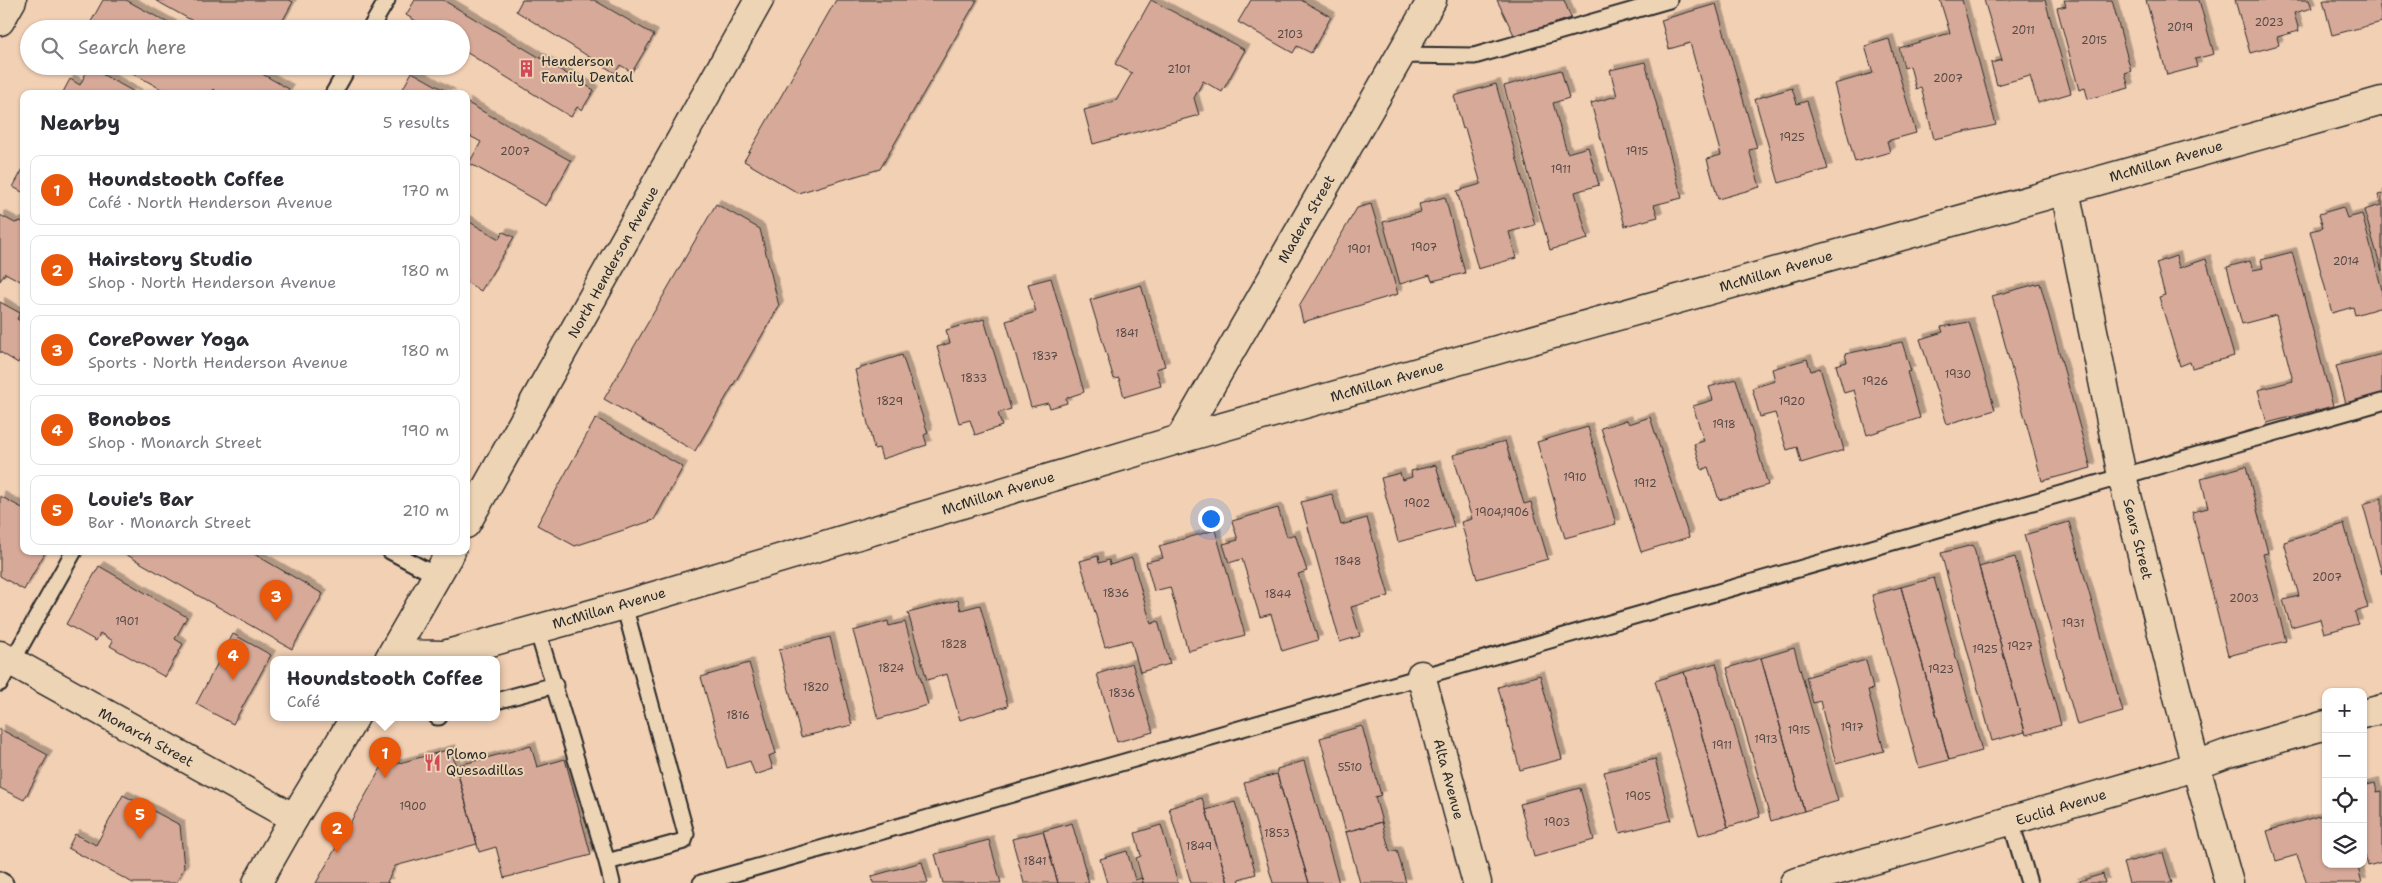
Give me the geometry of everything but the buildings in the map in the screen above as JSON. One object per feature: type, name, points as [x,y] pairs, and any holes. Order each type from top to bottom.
[{"type":"street","points":[[0,21],[12,0]]},
{"type":"street","name":"North Henderson Avenue","points":[[470,517],[758,0]]},
{"type":"street","name":"Madera Street","points":[[1180,439],[1432,0]]},
{"type":"street","name":"McMillan Avenue","points":[[446,656],[1180,439],[2382,101]]},
{"type":"street","name":"Sears Street","points":[[2065,190],[2122,476],[2196,767],[2229,883]]},
{"type":"street","points":[[392,656],[449,555]]},
{"type":"street","name":"Monarch Street","points":[[4,666],[294,818]]},
{"type":"street","name":"Alta Avenue","points":[[1421,676],[1477,883]]},
{"type":"street","points":[[2367,713],[2382,709]]},
{"type":"street","points":[[257,883],[353,721]]},
{"type":"street","name":"Euclid Avenue","points":[[1794,883],[2011,822],[2196,767],[2229,753],[2322,726]]},
{"type":"lane","points":[[375,20],[386,0]]},
{"type":"lane","points":[[1400,55],[1474,56],[1669,0]]},
{"type":"lane","points":[[335,90],[344,75]]},
{"type":"lane","points":[[701,883],[2382,402]]},
{"type":"lane","points":[[4,666],[72,555]]},
{"type":"lane","points":[[398,555],[437,576]]},
{"type":"lane","points":[[606,862],[684,841],[686,834],[624,605]]},
{"type":"lane","points":[[537,629],[612,883]]},
{"type":"lane","points":[[500,700],[554,685]]},
{"type":"lane","points":[[2011,822],[2029,883]]},
{"type":"lane","points":[[0,880],[4,883]]},
{"type":"place","name":"Henderson Family Dental","points":[[527,69]]},
{"type":"place","name":"CorePower Yoga","points":[[276,621]]},
{"type":"place","name":"Bonobos","points":[[233,680]]},
{"type":"place","name":"Plomo Quesadillas","points":[[432,762]]},
{"type":"place","name":"Houndstooth Coffee","points":[[385,778]]},
{"type":"place","name":"Louie's Bar","points":[[140,839]]},
{"type":"place","name":"Hairstory Studio","points":[[337,853]]}]
